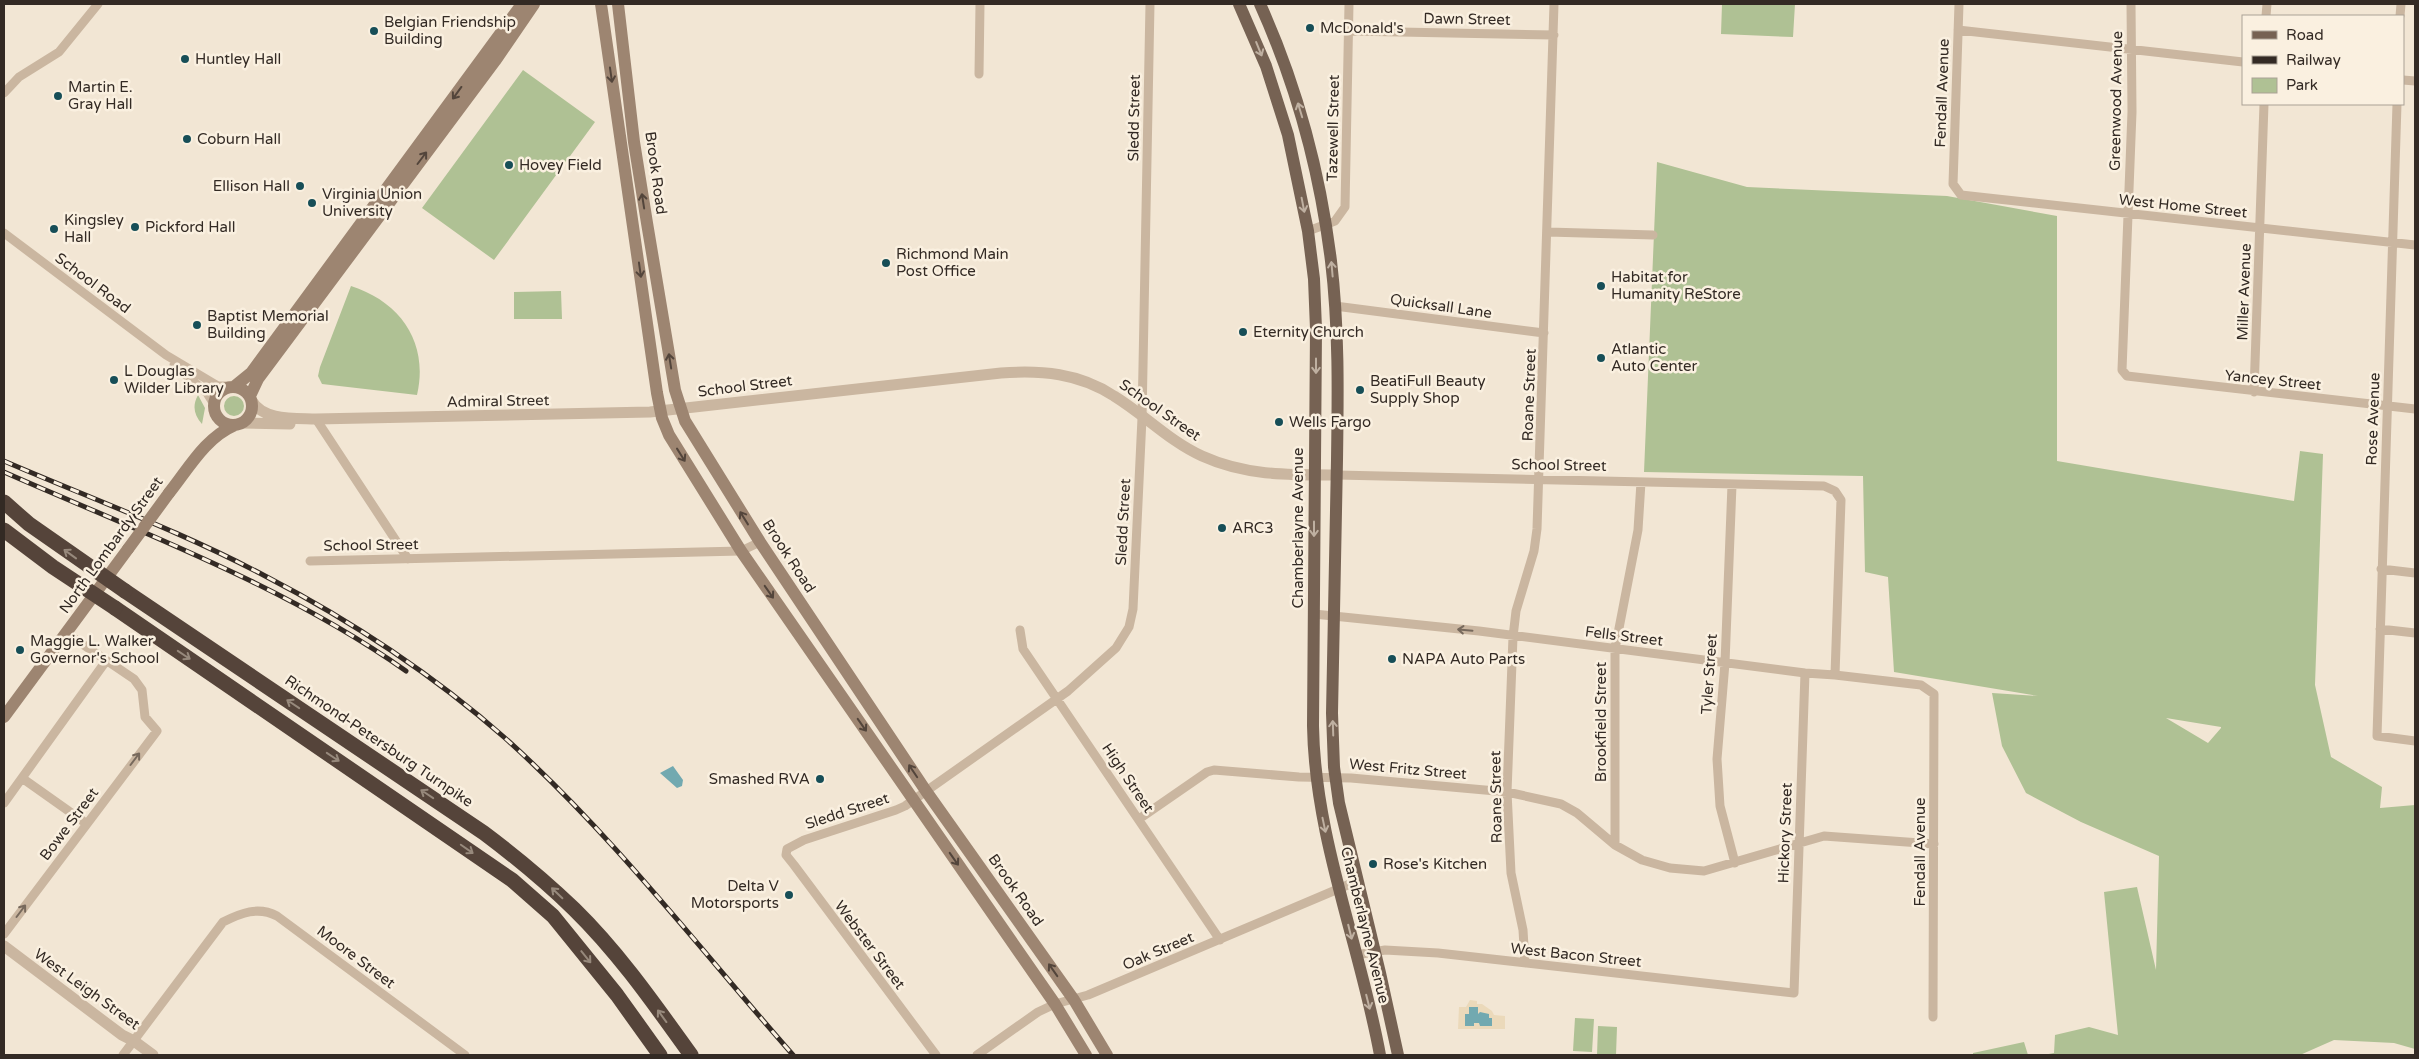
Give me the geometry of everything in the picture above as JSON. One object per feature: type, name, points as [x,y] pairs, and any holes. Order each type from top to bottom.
[{"type":"highway","name":"Richmond-Petersburg Turnpike","points":[[4,502],[29,524],[125,591],[484,833],[535,872],[576,911],[610,949],[650,998],[691,1055]]},
{"type":"highway","points":[[4,530],[512,880],[553,916],[617,995],[660,1055]]},
{"type":"main road","points":[[522,4],[250,373],[232,386],[219,392],[214,407],[222,422],[238,424],[251,414],[251,399],[258,378],[495,61],[534,4]]},
{"type":"main road","name":"Brook Road","points":[[601,4],[661,411],[673,442],[741,551],[1055,1004],[1086,1055]]},
{"type":"main road","name":"Brook Road","points":[[618,4],[634,142],[675,390],[680,408],[697,442],[760,542],[926,791],[1074,1000],[1107,1055]]},
{"type":"main road","name":"Chamberlayne Avenue","points":[[1239,4],[1266,66],[1280,109],[1296,170],[1308,230],[1316,321],[1313,726],[1315,777],[1326,834],[1380,1055]]},
{"type":"main road","name":"Chamberlayne Avenue","points":[[1260,4],[1283,58],[1303,120],[1315,164],[1326,226],[1335,306],[1338,372],[1332,713],[1335,777],[1342,822],[1390,1015],[1398,1055]]},
{"type":"main road","points":[[232,386],[246,391],[251,399]]},
{"type":"main road","name":"North Lombardy Street","points":[[209,442],[214,407]]},
{"type":"main road","name":"North Lombardy Street","points":[[4,717],[169,493],[209,442],[223,430],[238,424]]},
{"type":"main road","name":"Chamberlayne Avenue","points":[[1390,1015],[1406,1055]]},
{"type":"street","points":[[4,93],[19,77],[59,52],[98,4]]},
{"type":"street","points":[[979,74],[980,4]]},
{"type":"street","name":"Sledd Street","points":[[787,850],[804,840],[896,810],[913,800],[1057,699],[1116,648],[1129,626],[1133,608],[1142,418],[1150,4]]},
{"type":"street","name":"Tazewell Street","points":[[1326,226],[1340,217],[1345,207],[1349,4]]},
{"type":"street","name":"Roane Street","points":[[1525,963],[1523,930],[1511,874],[1507,792],[1513,637],[1516,611],[1534,551],[1540,480],[1554,4]]},
{"type":"street","name":"Fendall Avenue","points":[[1953,184],[1959,4]]},
{"type":"street","name":"Greenwood Avenue","points":[[2127,376],[2122,370],[2132,112],[2131,4]]},
{"type":"street","points":[[1958,30],[2242,62]]},
{"type":"street","name":"Dawn Street","points":[[1349,31],[1554,35]]},
{"type":"street","name":"Miller Avenue","points":[[2254,392],[2264,105]]},
{"type":"street","name":"Rose Avenue","points":[[2397,105],[2377,736],[2415,741]]},
{"type":"street","name":"West Home Street","points":[[1953,184],[1961,195],[1973,197],[2415,245]]},
{"type":"street","points":[[1308,230],[1326,226]]},
{"type":"street","points":[[1548,232],[1653,235]]},
{"type":"street","name":"School Road","points":[[4,233],[166,355],[207,393],[214,407]]},
{"type":"street","name":"Quicksall Lane","points":[[1335,306],[1544,333]]},
{"type":"street","name":"School Road","points":[[166,355],[218,386],[232,386]]},
{"type":"street","name":"School Street","points":[[680,408],[1030,372],[1057,374],[1086,382],[1114,395],[1142,418],[1184,447],[1216,462],[1246,471],[1270,474],[1337,476],[1641,482],[1732,486],[1824,486],[1835,491],[1841,500],[1835,675]]},
{"type":"street","name":"Yancey Street","points":[[2127,376],[2415,409]]},
{"type":"street","name":"Admiral Street","points":[[251,399],[256,408],[264,413],[316,419],[661,411],[680,408]]},
{"type":"street","points":[[316,419],[408,560]]},
{"type":"street","name":"Admiral Street","points":[[238,424],[289,424],[316,419]]},
{"type":"street","name":"Brookfield Street","points":[[1615,845],[1616,648],[1638,530],[1641,482]]},
{"type":"street","name":"Tyler Street","points":[[1732,486],[1725,663],[1717,759],[1720,806],[1735,863]]},
{"type":"street","name":"School Street","points":[[310,561],[741,551],[760,542]]},
{"type":"street","points":[[2381,570],[2415,573]]},
{"type":"street","name":"Fells Street","points":[[1314,614],[1616,648],[1805,674],[1835,675],[1921,685],[1929,690]]},
{"type":"street","points":[[2380,628],[2415,633]]},
{"type":"street","name":"High Street","points":[[1020,630],[1023,649],[1220,940]]},
{"type":"street","points":[[4,803],[106,661],[66,633]]},
{"type":"street","name":"Bowe Street","points":[[4,934],[157,730],[145,717],[142,690],[138,684],[134,679],[106,661]]},
{"type":"street","name":"Hickory Street","points":[[1794,993],[1805,674]]},
{"type":"street","name":"Fendall Avenue","points":[[1929,690],[1934,694],[1933,1017]]},
{"type":"street","name":"West Fritz Street","points":[[1139,819],[1210,770],[1335,777],[1507,792],[1561,804],[1577,813],[1615,845],[1642,860],[1670,868],[1704,871],[1824,836],[1934,844]]},
{"type":"street","points":[[22,778],[86,824]]},
{"type":"street","name":"Webster Street","points":[[787,850],[786,855],[936,1055]]},
{"type":"street","name":"Oak Street","points":[[977,1055],[1038,1012],[1055,1004],[1074,1000],[1357,881]]},
{"type":"street","name":"Moore Street","points":[[134,1041],[223,922],[261,909],[275,914],[465,1055]]},
{"type":"street","name":"West Leigh Street","points":[[4,946],[122,1035],[153,1055]]},
{"type":"street","name":"West Bacon Street","points":[[1356,955],[1374,950],[1406,950],[1794,993]]},
{"type":"street","points":[[122,1055],[134,1041]]},
{"type":"green space","points":[[1722,4],[1795,4],[1793,37],[1721,34]]},
{"type":"green space","name":"Hovey Field","points":[[523,70],[595,122],[494,260],[422,208]]},
{"type":"green space","points":[[1657,162],[1747,187],[1947,196],[2057,216],[2057,461],[2294,501],[2300,451],[2323,454],[2315,685],[2331,757],[2382,787],[2380,808],[2415,805],[2415,1049],[2394,1043],[2334,1040],[2300,1055],[2043,1055],[2054,1053],[2055,1035],[2089,1027],[2118,1035],[2104,892],[2137,887],[2156,970],[2159,856],[2081,822],[2026,793],[2002,746],[1992,693],[2038,696],[1894,672],[1888,577],[1865,572],[1863,476],[1644,472]],"holes":[[[2166,718],[2221,727],[2208,743]]]},
{"type":"green space","points":[[351,286],[369,293],[384,302],[407,327],[415,342],[419,358],[420,376],[417,395],[322,384],[318,376],[320,367]]},
{"type":"green space","points":[[561,291],[562,319],[514,319],[514,292]]},
{"type":"green space","points":[[198,395],[205,408],[202,424],[195,410]]},
{"type":"green space","points":[[234,396],[241,399],[244,406],[241,413],[234,416],[227,413],[224,406],[227,399]]},
{"type":"green space","points":[[1575,1018],[1594,1019],[1592,1052],[1573,1051]]},
{"type":"green space","points":[[1598,1026],[1617,1027],[1616,1055],[1597,1055]]},
{"type":"green space","points":[[2024,1042],[2028,1055],[1973,1055],[1973,1053]]},
{"type":"shaded area","points":[[1470,1000],[1477,1001],[1477,1004],[1482,1004],[1492,1011],[1494,1015],[1505,1016],[1505,1029],[1458,1029],[1459,1007],[1466,1007]],"holes":[[[1469,1014],[1480,1014],[1489,1018],[1474,1023],[1474,1025]]]},
{"type":"water","points":[[673,766],[683,780],[682,786],[677,788],[660,773]]},
{"type":"water","points":[[1469,1007],[1478,1007],[1478,1014],[1480,1012],[1489,1014],[1489,1018],[1492,1018],[1492,1026],[1480,1026],[1479,1023],[1474,1023],[1474,1026],[1465,1026],[1465,1014],[1469,1014]]},
{"type":"railway","points":[[4,461],[203,545],[267,577],[360,630],[421,671],[505,738],[582,813],[654,892],[793,1055]]},
{"type":"railway","points":[[4,472],[159,539],[261,586],[359,640],[406,671]]},
{"type":"place","name":"McDonald's","points":[[1310,28]]},
{"type":"place","name":"Belgian Friendship Building","points":[[374,31]]},
{"type":"place","name":"Huntley Hall","points":[[185,59]]},
{"type":"place","name":"Martin E. Gray Hall","points":[[58,96]]},
{"type":"place","name":"Coburn Hall","points":[[187,139]]},
{"type":"place","name":"Hovey Field","points":[[509,165]]},
{"type":"place","name":"Ellison Hall","points":[[300,186]]},
{"type":"place","name":"Virginia Union University","points":[[312,203]]},
{"type":"place","name":"Pickford Hall","points":[[135,227]]},
{"type":"place","name":"Kingsley Hall","points":[[54,229]]},
{"type":"place","name":"Richmond Main Post Office","points":[[886,263]]},
{"type":"place","name":"Habitat for Humanity ReStore","points":[[1601,286]]},
{"type":"place","name":"Baptist Memorial Building","points":[[197,325]]},
{"type":"place","name":"Eternity Church","points":[[1243,332]]},
{"type":"place","name":"Atlantic Auto Center","points":[[1601,358]]},
{"type":"place","name":"L Douglas Wilder Library","points":[[114,380]]},
{"type":"place","name":"BeatiFull Beauty Supply Shop","points":[[1360,390]]},
{"type":"place","name":"Wells Fargo","points":[[1279,422]]},
{"type":"place","name":"ARC3","points":[[1222,528]]},
{"type":"place","name":"Maggie L. Walker Governor's School","points":[[20,650]]},
{"type":"place","name":"NAPA Auto Parts","points":[[1392,659]]},
{"type":"place","name":"Smashed RVA","points":[[820,779]]},
{"type":"place","name":"Rose's Kitchen","points":[[1373,864]]},
{"type":"place","name":"Delta V Motorsports","points":[[789,895]]}]
